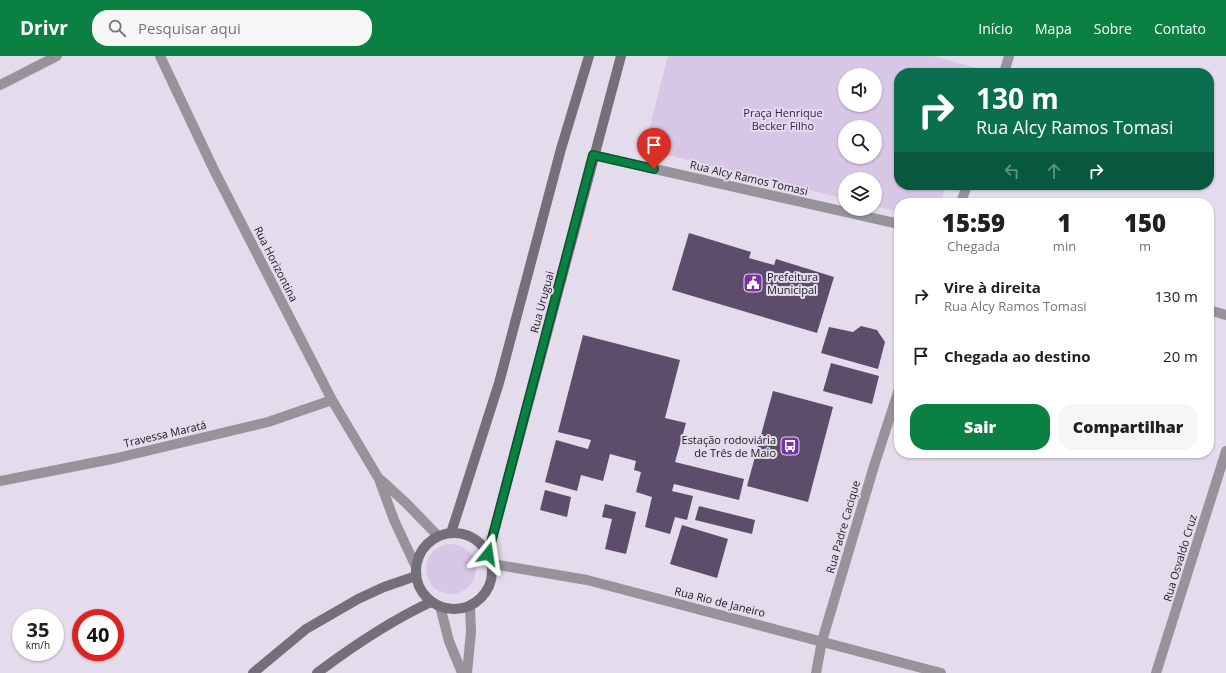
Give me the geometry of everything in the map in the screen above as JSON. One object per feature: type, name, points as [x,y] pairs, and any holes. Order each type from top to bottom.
[{"type":"street","points":[[0,85],[57,56]]},
{"type":"street","name":"Rua Horizontina","points":[[160,56],[214,170],[332,400],[379,479],[394,520],[416,572]]},
{"type":"street","name":"Rua Uruguai","points":[[450,533],[499,383],[561,150],[589,56]]},
{"type":"street","name":"Rua Uruguai","points":[[488,554],[593,155],[621,56]]},
{"type":"street","points":[[1005,68],[1009,56]]},
{"type":"street","name":"Rua Alcy Ramos Tomasi","points":[[593,155],[894,223]]},
{"type":"street","points":[[1214,311],[1226,315]]},
{"type":"street","name":"Travessa Maratá","points":[[0,481],[117,458],[268,422],[332,400]]},
{"type":"street","name":"Rua Padre Cacique","points":[[816,673],[822,641],[874,466],[894,404]]},
{"type":"street","name":"Rua Osvaldo Cruz","points":[[1156,673],[1226,451]]},
{"type":"street","name":"Rua Horizontina","points":[[379,479],[406,503],[438,536]]},
{"type":"street","points":[[450,533],[461,534],[474,538],[482,545],[492,564],[492,575],[490,584],[485,593],[478,600],[470,606],[450,609],[436,604],[424,595],[419,586],[416,572],[420,554],[428,543],[438,536],[450,533]]},
{"type":"street","name":"Rua Rio de Janeiro","points":[[492,564],[587,580],[941,673]]},
{"type":"street","points":[[253,673],[306,629],[358,599],[416,572]]},
{"type":"street","points":[[317,673],[341,655],[406,613],[436,604]]},
{"type":"street","points":[[436,604],[462,673]]},
{"type":"street","points":[[467,673],[471,632],[470,606]]},
{"type":"green space","name":"Praça Henrique Becker Filho","points":[[668,56],[933,56],[976,68],[894,68],[894,190],[945,190],[942,198],[894,198],[894,211],[882,208],[882,172],[838,172],[838,197],[644,149]]},
{"type":"green space","points":[[451,544],[461,546],[469,551],[474,559],[476,569],[474,579],[469,587],[461,592],[451,594],[441,592],[433,587],[428,579],[426,569],[428,559],[433,551],[441,546]]},
{"type":"building","name":"Prefeitura Municipal","points":[[689,233],[751,252],[749,258],[774,265],[776,259],[834,277],[817,333],[672,290]]},
{"type":"building","points":[[861,326],[877,330],[885,342],[878,369],[821,353],[829,327],[853,332]]},
{"type":"building","points":[[583,335],[680,360],[665,418],[686,423],[675,462],[744,479],[739,500],[674,484],[672,491],[693,496],[687,520],[675,517],[670,534],[645,527],[652,497],[636,492],[641,472],[634,470],[636,461],[610,454],[603,481],[581,475],[577,491],[545,482],[556,440],[588,449],[591,440],[558,432]]},
{"type":"building","points":[[831,363],[879,376],[872,404],[823,391]]},
{"type":"building","name":"Estação rodoviária de Três de Maio","points":[[773,391],[833,407],[808,502],[747,486]]},
{"type":"building","points":[[545,490],[571,497],[567,517],[540,510]]},
{"type":"building","points":[[605,504],[636,512],[626,554],[605,549],[612,519],[602,517]]},
{"type":"building","points":[[699,506],[755,520],[752,534],[695,520]]},
{"type":"building","points":[[682,525],[728,539],[717,578],[670,564]]},
{"type":"place","name":"Prefeitura Municipal","points":[[753,283]]},
{"type":"place","name":"Estação rodoviária de Três de Maio","points":[[790,446]]},
{"type":"route","points":[[488,554],[593,155],[654,169]]}]
